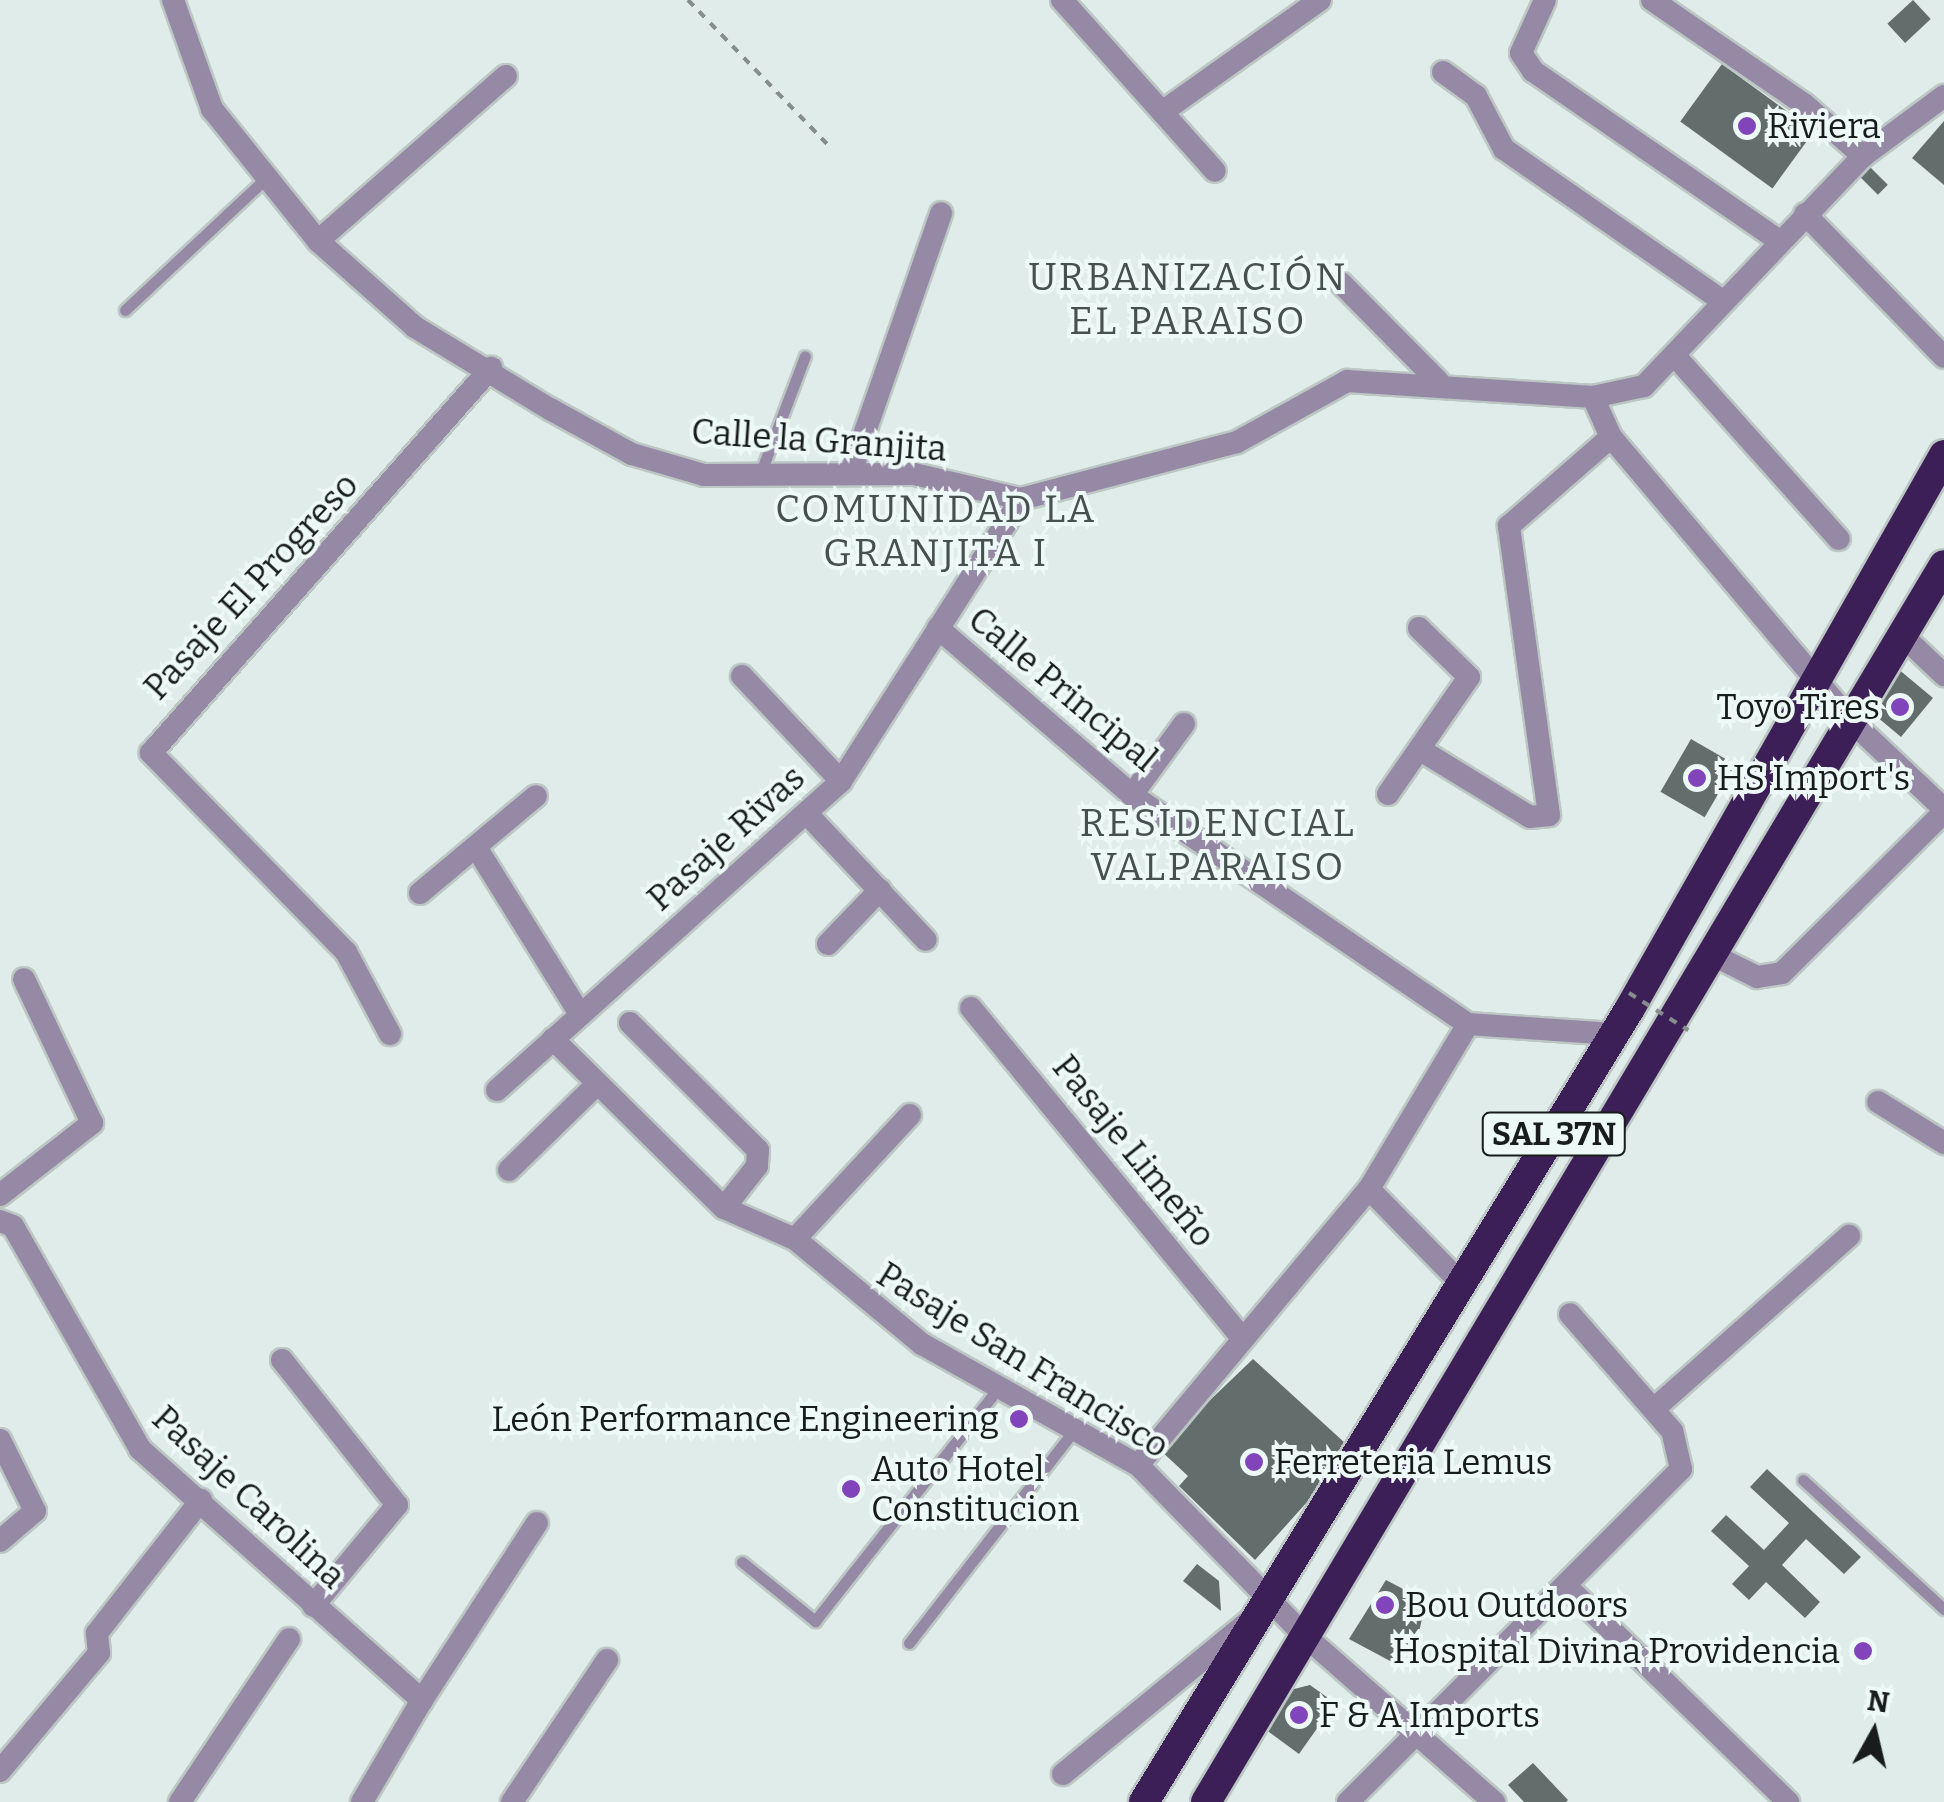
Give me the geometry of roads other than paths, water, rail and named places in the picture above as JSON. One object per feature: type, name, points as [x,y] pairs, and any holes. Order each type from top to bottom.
[{"type":"highway","name":"SAL 37N","points":[[1144,1802],[1614,1034],[1822,679],[1944,455]]},
{"type":"highway","name":"SAL 37N","points":[[1206,1802],[1717,957],[1944,565]]},
{"type":"street","name":"Calle la Granjita","points":[[173,0],[212,109],[318,242],[415,327],[491,368],[632,454],[704,475],[914,474],[1021,498],[1237,442],[1347,381],[1438,381],[1593,397],[1644,386],[1676,358],[1721,300],[1862,156],[1944,96]]},
{"type":"street","points":[[1062,0],[1216,171]]},
{"type":"street","points":[[1165,110],[1320,0]]},
{"type":"street","points":[[1545,0],[1521,53],[1533,71],[1779,241]]},
{"type":"street","points":[[1652,0],[1804,104],[1862,156]]},
{"type":"street","points":[[1444,72],[1476,96],[1504,149],[1721,300]]},
{"type":"street","points":[[318,242],[506,76]]},
{"type":"street","points":[[852,472],[941,212]]},
{"type":"street","points":[[1805,214],[1944,358]]},
{"type":"street","points":[[1342,283],[1438,381]]},
{"type":"street","points":[[1676,358],[1838,539]]},
{"type":"street","name":"Pasaje El Progreso","points":[[390,1034],[346,952],[151,753],[491,368]]},
{"type":"street","points":[[1593,397],[1611,436],[1822,679],[1851,720],[1944,811],[1782,973],[1756,978],[1717,957]]},
{"type":"street","points":[[1419,750],[1530,817],[1549,815],[1509,526],[1611,436]]},
{"type":"street","name":"Pasaje Rivas","points":[[497,1090],[809,816],[841,781],[1021,498]]},
{"type":"street","name":"Calle Principal","points":[[938,628],[1132,796],[1468,1024]]},
{"type":"street","points":[[1388,794],[1468,677],[1419,628]]},
{"type":"street","points":[[1903,636],[1944,674]]},
{"type":"street","points":[[742,676],[841,781]]},
{"type":"street","points":[[1132,796],[1184,724]]},
{"type":"street","points":[[420,893],[536,796]]},
{"type":"street","points":[[809,816],[926,940]]},
{"type":"street","points":[[476,847],[580,1014]]},
{"type":"street","points":[[828,944],[880,890]]},
{"type":"street","points":[[0,1195],[92,1123],[24,979]]},
{"type":"street","name":"Pasaje Limeño","points":[[971,1008],[1243,1339]]},
{"type":"street","points":[[630,1023],[758,1150],[757,1166],[724,1208]]},
{"type":"street","points":[[1138,1465],[1368,1189],[1468,1024],[1614,1034]]},
{"type":"street","name":"Pasaje San Francisco","points":[[553,1039],[724,1208],[795,1240],[868,1306],[1138,1465],[1261,1606],[1306,1636],[1420,1728],[1494,1802]]},
{"type":"street","points":[[509,1170],[597,1084]]},
{"type":"street","points":[[1878,1102],[1944,1143]]},
{"type":"street","points":[[795,1240],[910,1115]]},
{"type":"street","points":[[1368,1189],[1462,1284]]},
{"type":"street","name":"Pasaje Carolina","points":[[0,1220],[13,1226],[106,1403],[140,1449],[422,1700]]},
{"type":"street","points":[[1654,1409],[1848,1236]]},
{"type":"street","points":[[1348,1802],[1682,1470],[1672,1431],[1570,1314]]},
{"type":"street","points":[[282,1360],[397,1505],[312,1606]]},
{"type":"street","points":[[0,1440],[36,1511],[0,1541]]},
{"type":"street","points":[[0,1770],[99,1654],[96,1633],[201,1500]]},
{"type":"street","points":[[364,1801],[422,1700],[537,1523]]},
{"type":"street","points":[[1566,1586],[1788,1802]]},
{"type":"street","points":[[1062,1774],[1261,1606]]},
{"type":"street","points":[[180,1802],[288,1639]]},
{"type":"street","points":[[512,1802],[607,1660]]},
{"type":"lane","points":[[125,310],[266,178]]},
{"type":"lane","points":[[759,477],[805,356]]},
{"type":"lane","points":[[742,1562],[815,1621],[1000,1386]]},
{"type":"lane","points":[[910,1643],[1075,1429]]},
{"type":"lane","points":[[1804,1480],[1944,1609]]},
{"type":"place","name":"Riviera","points":[[1747,126]]},
{"type":"place","name":"Toyo Tires","points":[[1900,707]]},
{"type":"place","name":"HS Import's","points":[[1697,778]]},
{"type":"place","name":"León Performance Engineering","points":[[1019,1419]]},
{"type":"place","name":"Ferreteria Lemus","points":[[1254,1462]]},
{"type":"place","name":"Auto Hotel Constitucion","points":[[851,1489]]},
{"type":"place","name":"Bou Outdoors","points":[[1385,1605]]},
{"type":"place","name":"Hospital Divina Providencia","points":[[1863,1651]]},
{"type":"place","name":"F & A Imports","points":[[1299,1715]]},
{"type":"district","name":"URBANIZACIÓN EL PARAISO","points":[[1188,300]]},
{"type":"district","name":"COMUNIDAD LA GRANJITA I","points":[[936,532]]},
{"type":"district","name":"RESIDENCIAL VALPARAISO","points":[[1218,846]]}]
